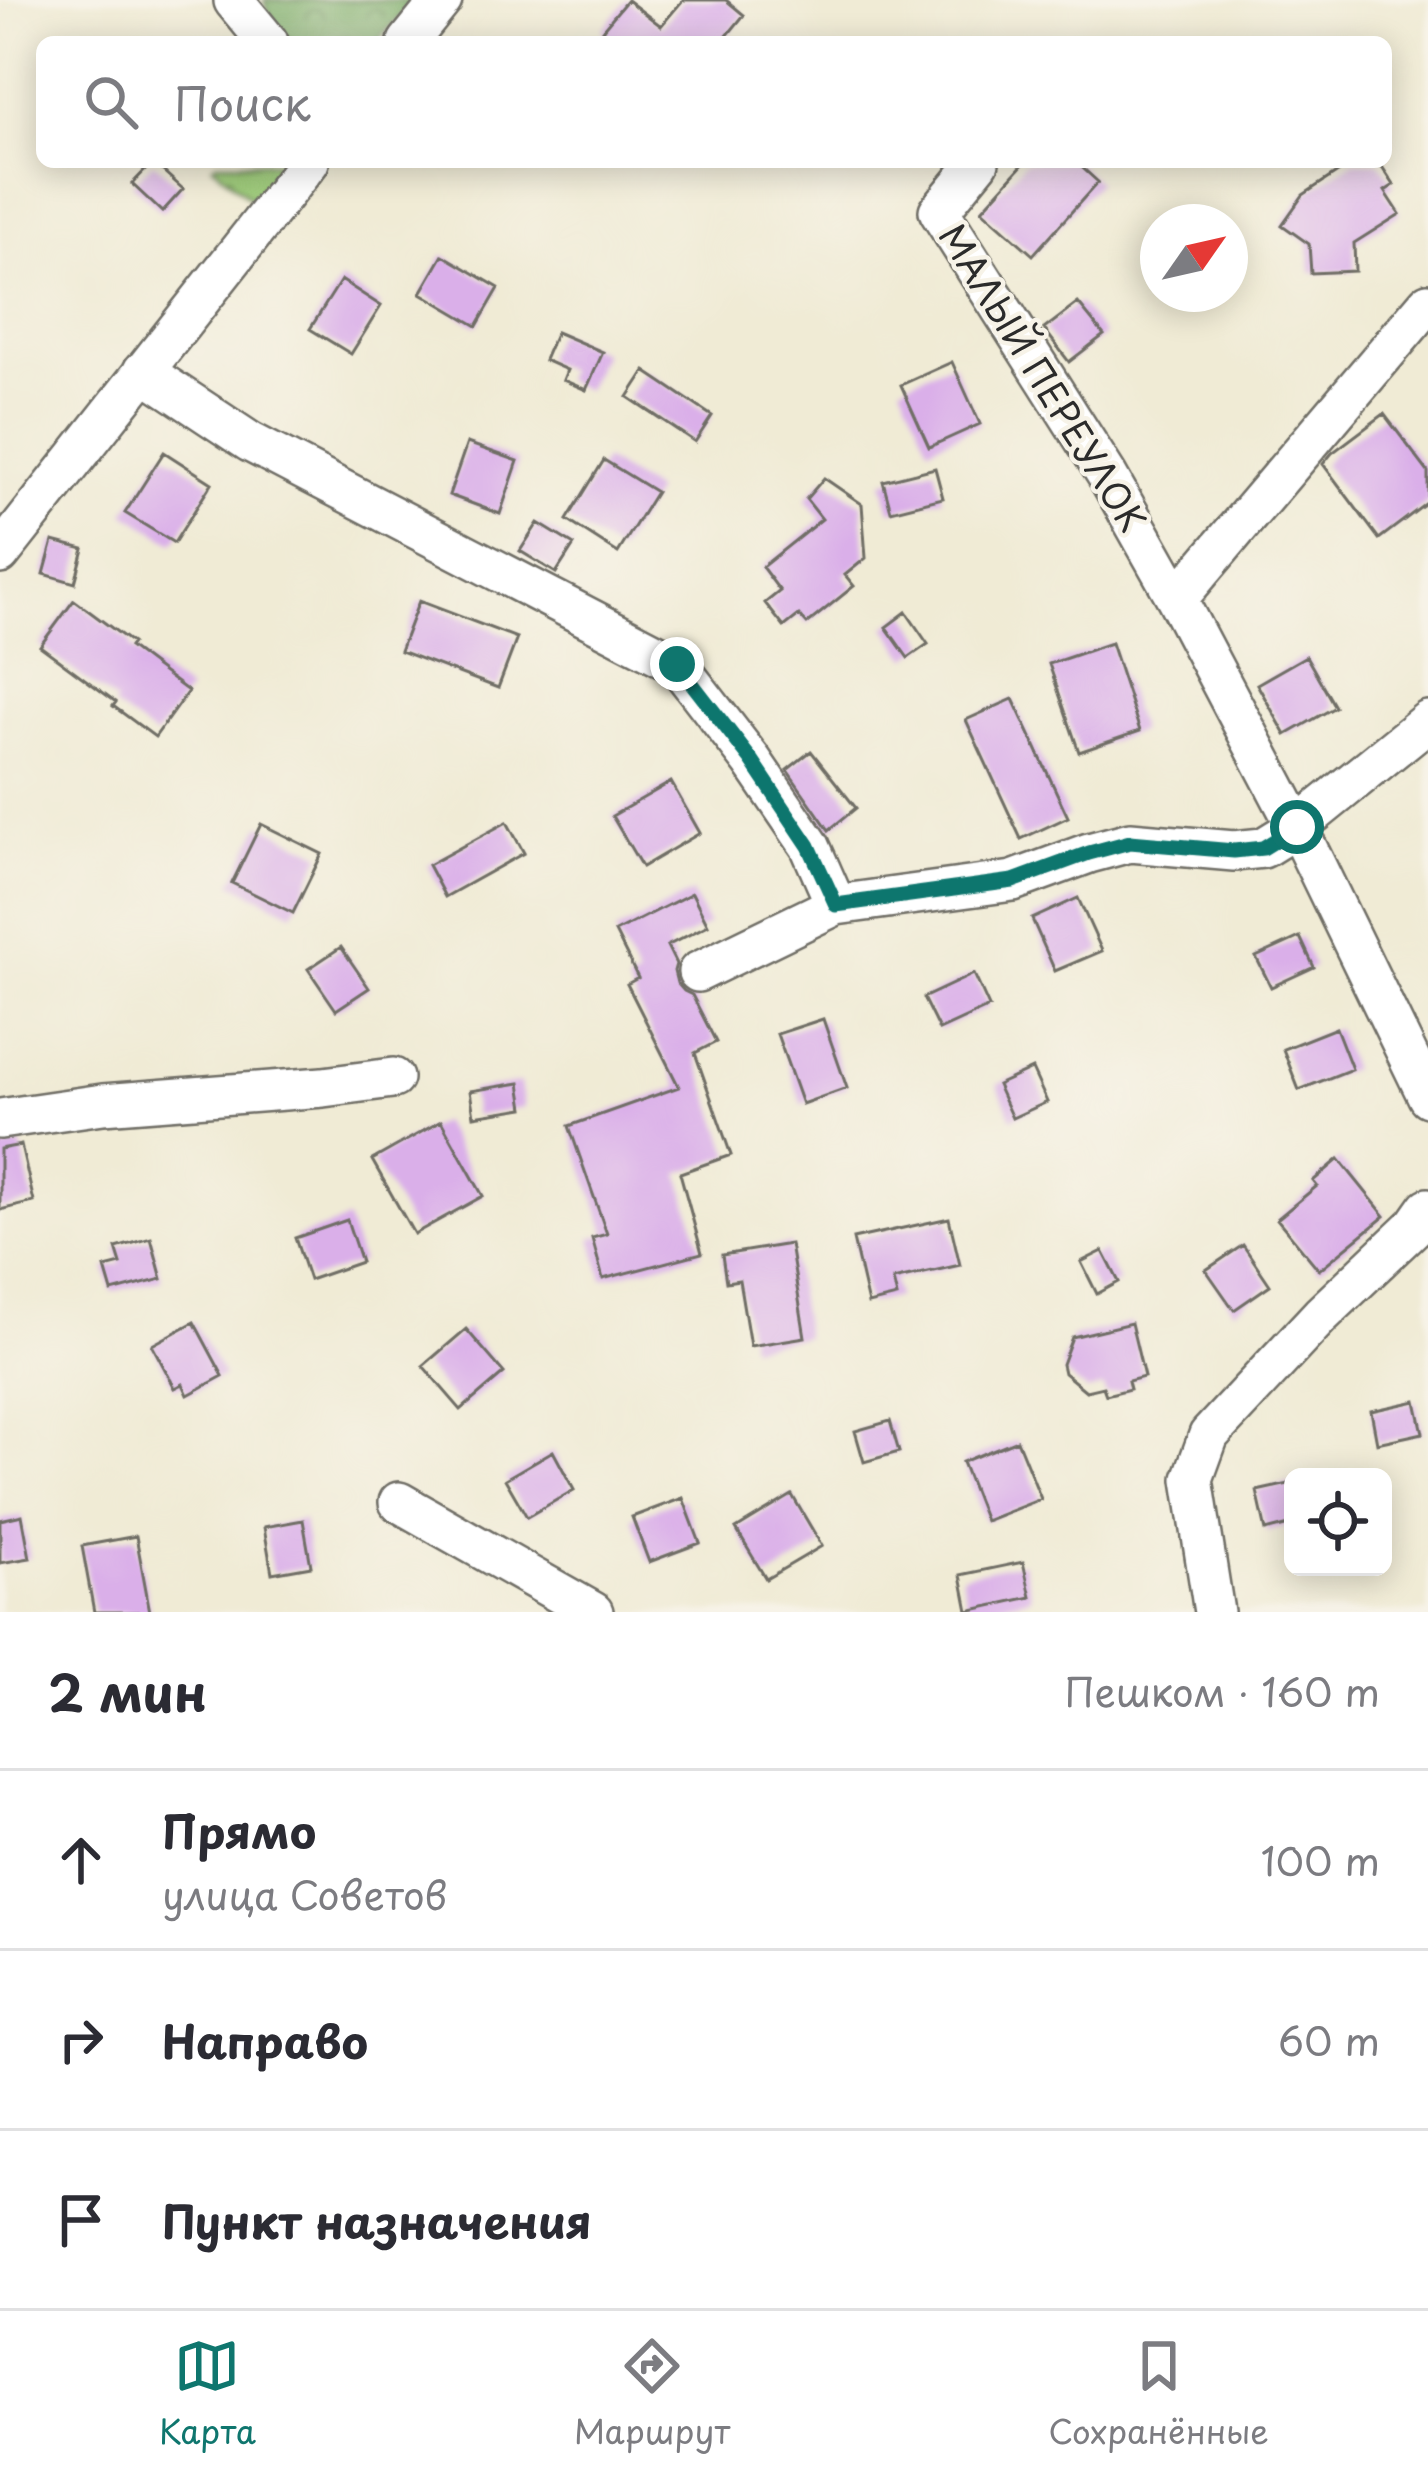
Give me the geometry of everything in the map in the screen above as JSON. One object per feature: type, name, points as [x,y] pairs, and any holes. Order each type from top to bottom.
[{"type":"street","points":[[413,36],[442,0]]},
{"type":"street","points":[[234,1],[263,36]]},
{"type":"street","points":[[0,554],[304,168]]},
{"type":"street","name":"МАЛЫЙ ПЕРЕУЛОК","points":[[974,168],[939,211],[1107,475],[1177,599]]},
{"type":"street","points":[[1428,303],[1177,599],[1297,827],[1428,1097]]},
{"type":"street","points":[[143,370],[250,442],[677,664],[752,761],[809,846],[836,905]]},
{"type":"street","points":[[698,972],[836,905],[1013,881],[1130,842],[1234,851],[1263,848],[1297,827],[1428,721]]},
{"type":"street","points":[[0,1119],[103,1104],[393,1078]]},
{"type":"street","points":[[1214,1612],[1193,1479],[1209,1435],[1321,1315],[1417,1225],[1428,1208]]},
{"type":"street","points":[[399,1502],[593,1612]]},
{"type":"green space","points":[[264,0],[415,0],[382,36],[276,36]]},
{"type":"green space","points":[[216,168],[294,168],[259,207]]},
{"type":"building","points":[[627,0],[661,26],[683,0],[726,0],[744,15],[727,36],[610,36],[602,30]]},
{"type":"building","points":[[147,168],[160,168],[183,189],[162,212],[132,184]]},
{"type":"building","points":[[1020,168],[1083,168],[1098,182],[1033,255],[982,210]]},
{"type":"building","points":[[1344,168],[1383,168],[1394,185],[1385,191],[1400,214],[1354,243],[1355,271],[1311,273],[1309,244],[1282,225],[1303,195]]},
{"type":"building","points":[[443,255],[499,288],[477,326],[421,293]]},
{"type":"building","points":[[341,280],[381,306],[351,354],[310,329]]},
{"type":"building","points":[[1078,303],[1104,335],[1069,362],[1044,329]]},
{"type":"building","points":[[556,332],[603,352],[586,390],[563,380],[567,370],[544,360]]},
{"type":"building","points":[[952,362],[980,424],[929,447],[901,385]]},
{"type":"building","points":[[645,371],[712,416],[695,442],[628,397]]},
{"type":"building","points":[[1384,414],[1428,472],[1428,502],[1379,539],[1323,464]]},
{"type":"building","points":[[467,443],[518,461],[500,514],[449,495]]},
{"type":"building","points":[[164,452],[212,483],[174,543],[125,513]]},
{"type":"building","points":[[604,460],[656,492],[618,553],[567,520]]},
{"type":"building","points":[[935,468],[943,498],[891,511],[883,481]]},
{"type":"building","points":[[824,478],[862,504],[866,558],[845,575],[854,586],[807,624],[799,615],[784,627],[765,603],[780,591],[762,567],[822,519],[806,499]]},
{"type":"building","points":[[538,523],[574,545],[556,573],[520,551]]},
{"type":"building","points":[[53,541],[84,549],[75,583],[44,574]]},
{"type":"building","points":[[74,600],[188,691],[155,737],[40,646]]},
{"type":"building","points":[[419,601],[517,638],[498,688],[400,651]]},
{"type":"building","points":[[906,612],[928,644],[908,658],[886,627]]},
{"type":"building","points":[[1111,643],[1140,731],[1079,752],[1049,664]]},
{"type":"building","points":[[1306,656],[1335,707],[1286,735],[1257,684]]},
{"type":"building","points":[[1013,699],[1068,817],[1021,839],[966,720]]},
{"type":"building","points":[[811,751],[856,808],[829,830],[787,770]]},
{"type":"building","points":[[671,782],[700,833],[642,867],[612,816]]},
{"type":"building","points":[[507,822],[524,853],[445,897],[428,865]]},
{"type":"building","points":[[261,824],[322,854],[293,913],[232,883]]},
{"type":"building","points":[[692,893],[708,925],[667,946],[676,964],[677,983],[692,995],[716,1042],[695,1053],[731,1155],[680,1173],[702,1253],[603,1279],[592,1238],[607,1234],[569,1126],[679,1087],[627,984],[638,978],[615,932]]},
{"type":"building","points":[[1078,898],[1102,951],[1055,971],[1032,919]]},
{"type":"building","points":[[1300,937],[1314,967],[1271,987],[1256,957]]},
{"type":"building","points":[[341,947],[369,988],[336,1010],[308,969]]},
{"type":"building","points":[[974,974],[989,1007],[939,1030],[923,998]]},
{"type":"building","points":[[823,1019],[847,1088],[802,1104],[777,1034]]},
{"type":"building","points":[[1336,1028],[1352,1069],[1299,1090],[1283,1049]]},
{"type":"building","points":[[1032,1069],[1047,1102],[1012,1118],[997,1085]]},
{"type":"building","points":[[520,1083],[524,1108],[474,1116],[470,1091]]},
{"type":"building","points":[[441,1121],[483,1196],[414,1234],[372,1160]]},
{"type":"building","points":[[21,1145],[34,1202],[0,1210],[0,1149]]},
{"type":"building","points":[[1339,1159],[1385,1216],[1319,1270],[1277,1219],[1317,1186],[1313,1181]]},
{"type":"building","points":[[949,1218],[960,1265],[893,1280],[897,1297],[868,1304],[853,1239]]},
{"type":"building","points":[[347,1220],[361,1262],[309,1280],[295,1238]]},
{"type":"building","points":[[151,1238],[162,1279],[112,1292],[105,1268],[121,1264],[116,1248]]},
{"type":"building","points":[[790,1244],[805,1337],[750,1346],[739,1280],[726,1282],[722,1255]]},
{"type":"building","points":[[1243,1245],[1270,1285],[1234,1310],[1206,1270]]},
{"type":"building","points":[[1103,1251],[1119,1282],[1097,1294],[1081,1262]]},
{"type":"building","points":[[194,1322],[223,1376],[188,1395],[183,1384],[175,1388],[152,1345]]},
{"type":"building","points":[[1131,1323],[1144,1377],[1128,1381],[1130,1389],[1106,1395],[1103,1387],[1086,1391],[1064,1373],[1062,1364],[1072,1337]]},
{"type":"building","points":[[466,1329],[504,1373],[461,1410],[423,1366]]},
{"type":"building","points":[[1416,1401],[1423,1433],[1377,1443],[1371,1411]]},
{"type":"building","points":[[890,1421],[899,1452],[864,1462],[855,1431]]},
{"type":"building","points":[[1017,1440],[1041,1499],[985,1521],[962,1462]]},
{"type":"building","points":[[553,1451],[574,1490],[527,1517],[505,1479]]},
{"type":"building","points":[[1284,1485],[1284,1526],[1266,1531],[1257,1491]]},
{"type":"building","points":[[792,1495],[822,1546],[766,1579],[736,1529]]},
{"type":"building","points":[[683,1498],[700,1543],[649,1562],[632,1517]]},
{"type":"building","points":[[22,1515],[30,1558],[0,1563],[0,1520]]},
{"type":"building","points":[[303,1520],[311,1566],[272,1573],[264,1527]]},
{"type":"building","points":[[136,1536],[150,1612],[94,1612],[82,1546]]},
{"type":"building","points":[[1023,1562],[1031,1597],[968,1611],[961,1575]]},
{"type":"route","points":[[677,664],[752,761],[809,846],[836,905],[1013,881],[1130,842],[1234,851],[1263,848],[1297,827]]}]
